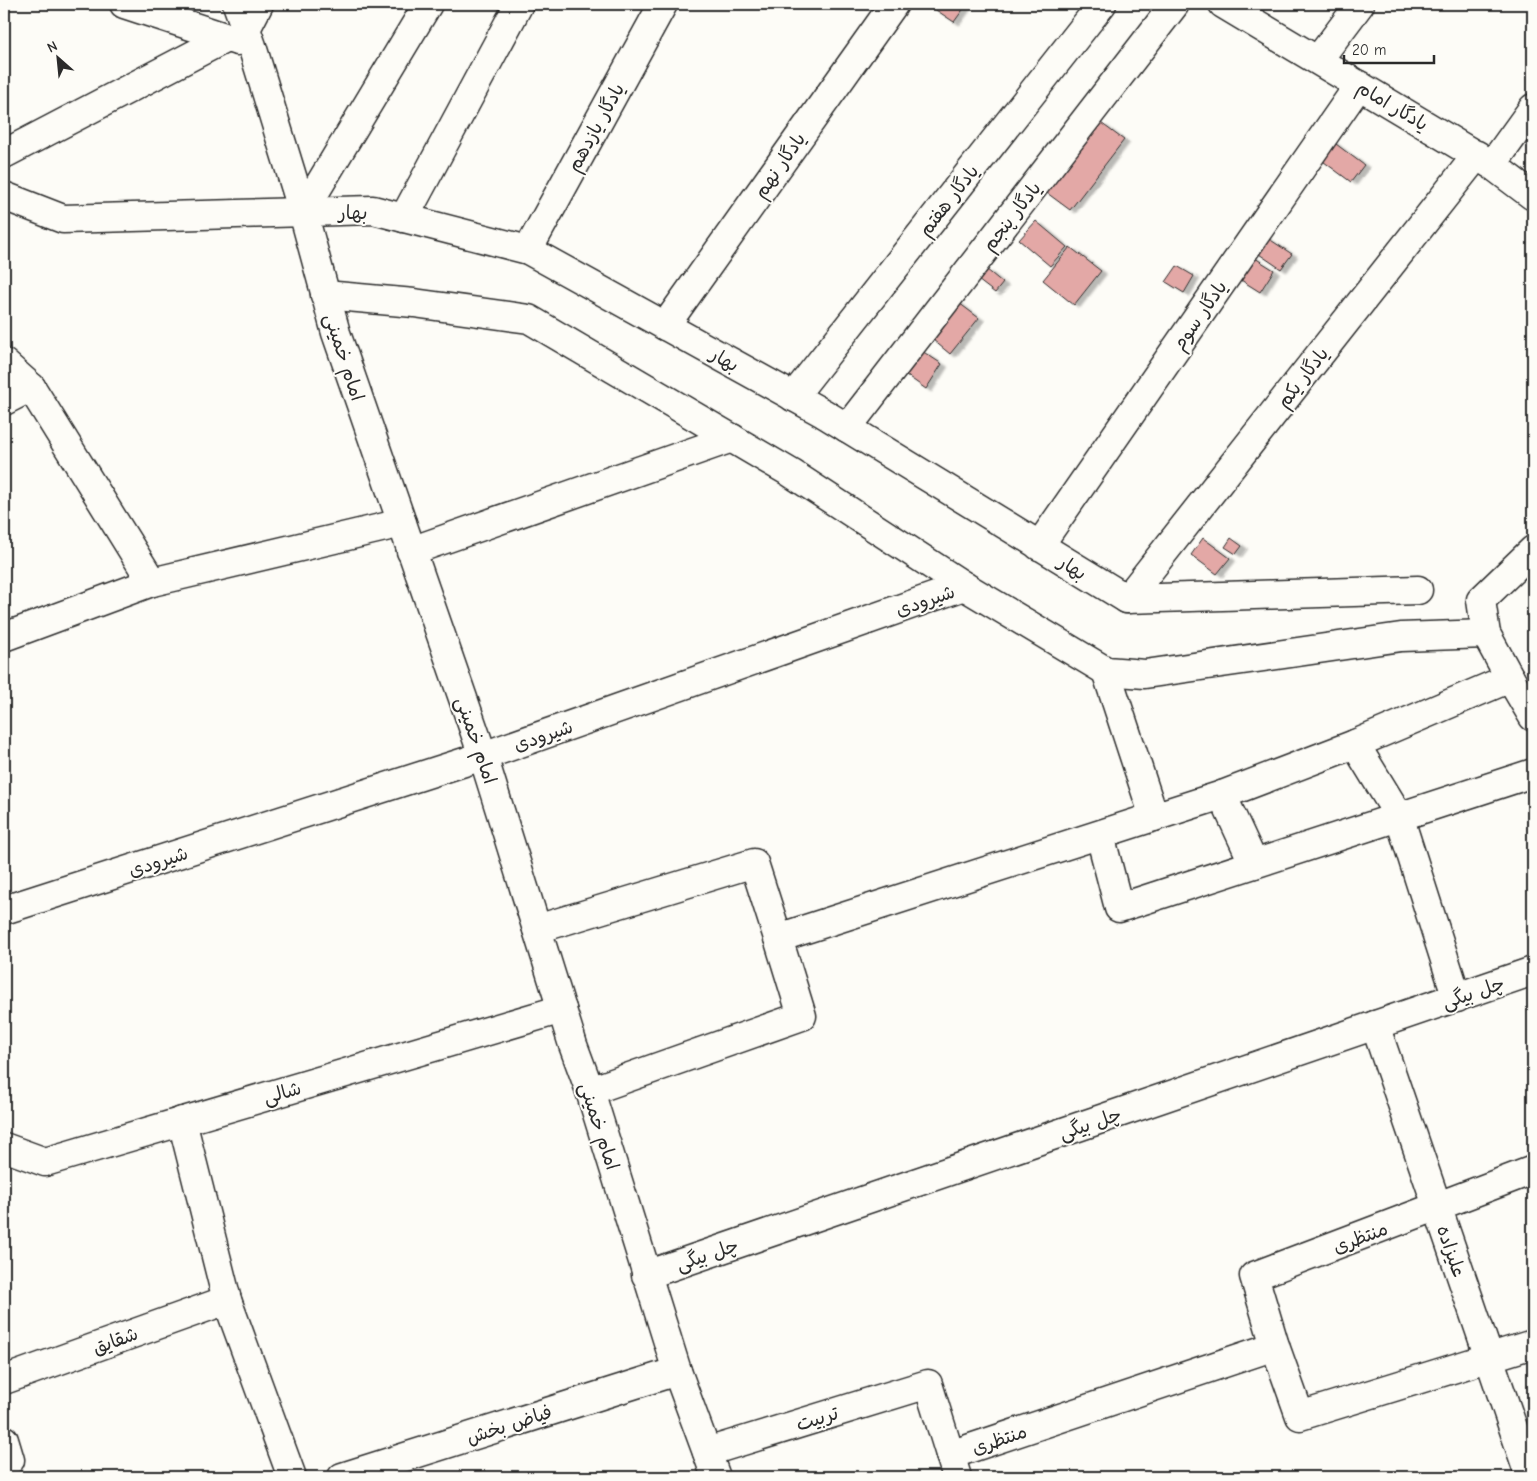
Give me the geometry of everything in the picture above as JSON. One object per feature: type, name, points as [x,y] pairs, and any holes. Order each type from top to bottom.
[{"type":"street","points":[[124,4],[240,29]]},
{"type":"street","points":[[4,154],[240,29],[259,4]]},
{"type":"street","points":[[303,212],[428,4]]},
{"type":"street","points":[[404,218],[519,4]]},
{"type":"street","name":"یادگار یازدهم","points":[[528,250],[663,4]]},
{"type":"street","name":"یادگار نهم","points":[[665,326],[894,4]]},
{"type":"street","name":"یادگار هفتم","points":[[794,397],[1102,4]]},
{"type":"street","name":"یادگار پنجم","points":[[847,428],[1174,4]]},
{"type":"street","name":"یادگار امام","points":[[1223,4],[1484,160],[1533,196]]},
{"type":"street","points":[[1318,60],[1360,4]]},
{"type":"street","name":"امام خمینی","points":[[240,29],[303,212],[336,333],[483,756],[573,1045],[590,1091],[646,1275],[711,1465]]},
{"type":"street","name":"یادگار سوم","points":[[1039,546],[1359,85]]},
{"type":"street","name":"یادگار یکم","points":[[1127,599],[1484,160],[1533,108]]},
{"type":"street","name":"بهار","points":[[4,196],[63,219],[373,210],[528,250],[794,397],[1127,599]]},
{"type":"street","points":[[325,296],[414,303],[529,319],[791,473],[964,586],[1106,671],[1146,674],[1401,637],[1486,634]]},
{"type":"street","points":[[4,363],[32,388],[152,582]]},
{"type":"street","points":[[4,401],[32,388]]},
{"type":"street","points":[[411,551],[732,438]]},
{"type":"street","points":[[4,637],[152,582],[402,523]]},
{"type":"street","points":[[1533,550],[1481,600],[1486,634],[1533,717]]},
{"type":"street","name":"شیرودی","points":[[4,910],[483,756],[964,586]]},
{"type":"street","points":[[1127,599],[1418,590]]},
{"type":"street","points":[[1106,671],[1154,817]]},
{"type":"street","points":[[778,938],[1222,795],[1355,744],[1510,678]]},
{"type":"street","points":[[1355,744],[1399,816],[1457,998]]},
{"type":"street","points":[[1100,835],[1119,908],[1533,773]]},
{"type":"street","points":[[1222,795],[1254,864]]},
{"type":"street","points":[[537,929],[754,863],[802,1016],[590,1091]]},
{"type":"street","name":"چل بیگی","points":[[646,1275],[1533,972]]},
{"type":"street","name":"شالی","points":[[4,1147],[45,1162],[562,1010]]},
{"type":"street","name":"علیزاده","points":[[1375,1025],[1530,1477]]},
{"type":"street","points":[[182,1121],[227,1300],[292,1477]]},
{"type":"street","name":"منتظری","points":[[1533,1170],[1254,1276],[1275,1346],[1300,1416],[1533,1344]]},
{"type":"street","name":"شقایق","points":[[4,1380],[227,1300]]},
{"type":"street","name":"منتظری","points":[[928,1384],[953,1466],[1275,1346]]},
{"type":"street","name":"فیاض بخش","points":[[342,1477],[677,1370]]},
{"type":"street","name":"تربیت","points":[[711,1465],[928,1384]]},
{"type":"street","points":[[4,1440],[10,1460],[4,1462]]},
{"type":"building","points":[[927,4],[967,4],[954,22]]},
{"type":"building","points":[[1101,123],[1124,140],[1070,210],[1047,193]]},
{"type":"building","points":[[1328,138],[1364,165],[1351,182],[1316,156]]},
{"type":"building","points":[[1036,221],[1067,247],[1050,266],[1019,240]]},
{"type":"building","points":[[1263,235],[1292,254],[1281,269],[1253,250]]},
{"type":"building","points":[[1070,247],[1101,271],[1074,305],[1043,280]]},
{"type":"building","points":[[1247,253],[1274,270],[1260,292],[1233,275]]},
{"type":"building","points":[[1177,266],[1194,276],[1184,293],[1166,282]]},
{"type":"building","points":[[986,269],[1003,283],[995,293],[978,280]]},
{"type":"building","points":[[955,300],[979,318],[950,354],[927,335]]},
{"type":"building","points":[[922,351],[942,364],[926,389],[906,375]]},
{"type":"building","points":[[1203,538],[1230,558],[1217,574],[1191,555]]},
{"type":"building","points":[[1231,538],[1242,546],[1236,554],[1225,547]]}]
